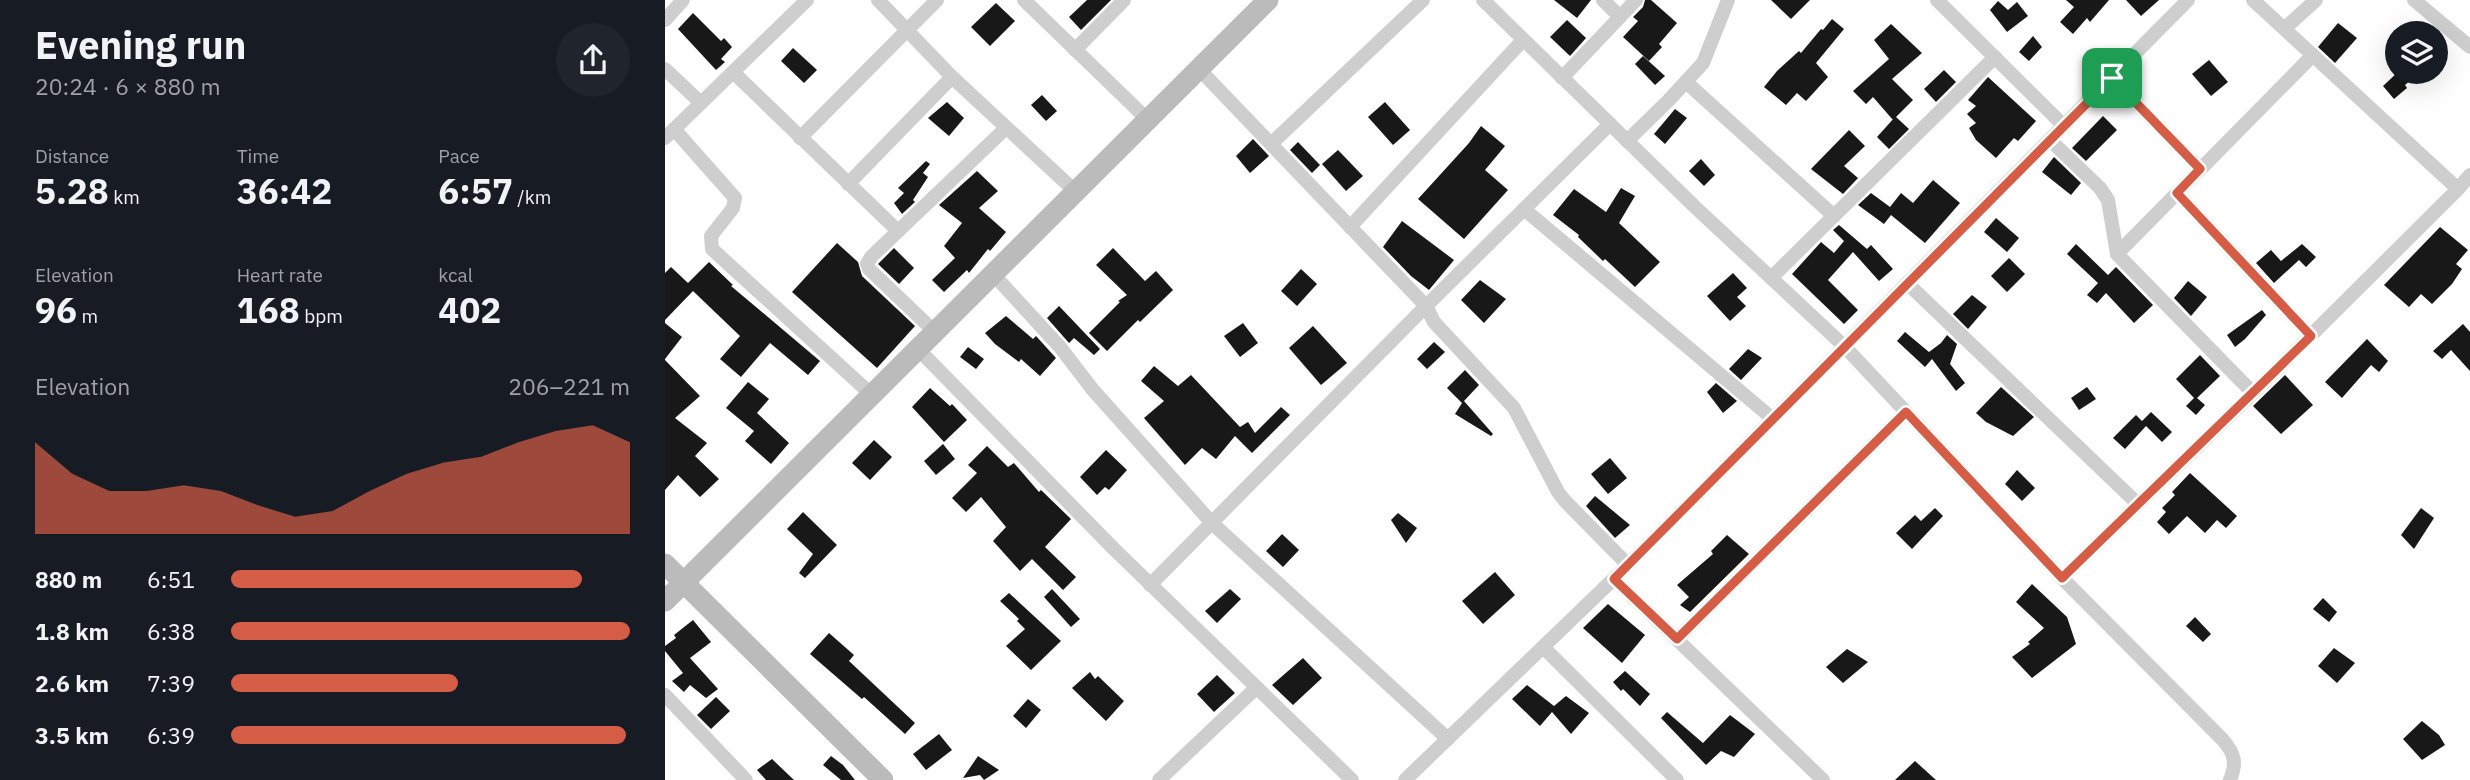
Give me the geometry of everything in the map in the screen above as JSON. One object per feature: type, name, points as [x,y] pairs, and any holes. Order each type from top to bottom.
[{"type":"street","points":[[807,0],[670,134],[735,198],[733,208],[711,236],[712,249],[872,395]]},
{"type":"street","points":[[878,0],[952,77],[1076,192]]},
{"type":"street","points":[[800,138],[937,0]]},
{"type":"street","points":[[1024,0],[1148,120]]},
{"type":"street","points":[[1075,50],[1124,0]]},
{"type":"street","points":[[665,601],[1268,0]]},
{"type":"street","points":[[1271,144],[1423,0]]},
{"type":"street","points":[[1483,0],[1627,141],[1844,346],[2062,578],[2232,751],[2235,761],[2230,780]]},
{"type":"street","points":[[1603,0],[1620,17]]},
{"type":"street","points":[[1562,78],[1636,0]]},
{"type":"street","points":[[1937,0],[2064,126]]},
{"type":"street","points":[[2253,0],[2458,189]]},
{"type":"street","points":[[2285,29],[2316,0]]},
{"type":"street","points":[[2414,0],[2470,47]]},
{"type":"street","points":[[1627,141],[1703,63],[1724,1]]},
{"type":"street","points":[[665,20],[678,2]]},
{"type":"street","points":[[1405,780],[1628,565],[2112,78],[2183,2]]},
{"type":"street","points":[[1350,227],[1523,40]]},
{"type":"street","points":[[2117,254],[2313,55]]},
{"type":"street","points":[[1770,278],[1995,57]]},
{"type":"street","points":[[665,69],[701,103]]},
{"type":"street","points":[[1199,69],[1426,306],[1434,323],[1514,408],[1565,501],[1628,565]]},
{"type":"street","points":[[733,72],[898,231]]},
{"type":"street","points":[[848,184],[952,77]]},
{"type":"street","points":[[2112,78],[2200,169]]},
{"type":"street","points":[[1686,82],[1833,216]]},
{"type":"street","points":[[1150,585],[1610,124]]},
{"type":"street","points":[[935,332],[869,270],[867,264],[871,257],[1006,128]]},
{"type":"street","points":[[2050,139],[2100,188],[2108,200],[2117,254],[2253,393]]},
{"type":"street","points":[[2062,578],[2311,336],[2470,175]]},
{"type":"street","points":[[2177,193],[2311,336]]},
{"type":"street","points":[[1524,209],[1773,419]]},
{"type":"street","points":[[993,274],[1212,523],[1448,739]]},
{"type":"street","points":[[1907,283],[2138,504]]},
{"type":"street","points":[[918,349],[1150,585],[1352,780]]},
{"type":"street","points":[[1677,639],[1906,412]]},
{"type":"street","points":[[665,564],[883,780]]},
{"type":"street","points":[[1614,579],[1823,780]]},
{"type":"street","points":[[1543,647],[1677,780]]},
{"type":"street","points":[[1159,780],[1256,688]]},
{"type":"street","points":[[665,695],[746,780]]},
{"type":"building","points":[[1087,0],[1111,0],[1081,30],[1069,17]]},
{"type":"building","points":[[1554,0],[1591,0],[1577,18]]},
{"type":"building","points":[[1645,0],[1651,0],[1677,23],[1659,44],[1662,47],[1649,61],[1623,37],[1638,21],[1633,17],[1643,7]]},
{"type":"building","points":[[1771,0],[1810,0],[1791,19]]},
{"type":"building","points":[[2066,0],[2109,0],[2090,22],[2087,18],[2073,34],[2060,22],[2074,7]]},
{"type":"building","points":[[2126,0],[2159,0],[2141,16]]},
{"type":"building","points":[[1998,1],[2008,10],[2017,2],[2028,16],[2007,32],[1990,10]]},
{"type":"building","points":[[996,3],[1015,21],[990,46],[971,27]]},
{"type":"building","points":[[693,13],[721,41],[724,38],[732,47],[721,59],[725,62],[716,70],[678,29]]},
{"type":"building","points":[[1832,19],[1844,29],[1816,63],[1828,77],[1806,101],[1797,93],[1786,105],[1764,87],[1777,71],[1799,51],[1801,53]]},
{"type":"building","points":[[1567,20],[1586,38],[1570,56],[1550,37]]},
{"type":"building","points":[[2338,23],[2357,38],[2335,63],[2318,47]]},
{"type":"building","points":[[1891,24],[1922,53],[1892,79],[1913,100],[1896,117],[1909,129],[1889,149],[1877,137],[1893,120],[1873,97],[1866,104],[1853,91],[1889,59],[1874,40]]},
{"type":"building","points":[[2033,36],[2042,47],[2029,61],[2019,52]]},
{"type":"building","points":[[793,48],[817,70],[804,83],[781,61]]},
{"type":"building","points":[[1643,56],[1665,76],[1655,85],[1635,64]]},
{"type":"building","points":[[2209,60],[2228,82],[2211,96],[2192,74]]},
{"type":"building","points":[[1944,70],[1956,82],[1936,102],[1924,89]]},
{"type":"building","points":[[1988,77],[2036,121],[2018,141],[2014,138],[1996,158],[1976,140],[1969,128],[1976,123],[1967,114],[1976,106],[1968,100]]},
{"type":"building","points":[[2406,84],[2407,88],[2394,99],[2383,86]]},
{"type":"building","points":[[1042,95],[1057,111],[1046,121],[1031,105]]},
{"type":"building","points":[[947,102],[964,118],[949,136],[928,118]]},
{"type":"building","points":[[1385,102],[1410,130],[1393,145],[1368,117]]},
{"type":"building","points":[[1675,109],[1687,118],[1665,144],[1654,134]]},
{"type":"building","points":[[2103,116],[2117,130],[2086,161],[2072,148]]},
{"type":"building","points":[[1481,126],[1505,146],[1485,170],[1508,190],[1464,239],[1418,199]]},
{"type":"building","points":[[1849,130],[1865,146],[1844,166],[1858,178],[1843,194],[1811,169]]},
{"type":"building","points":[[1253,139],[1269,156],[1250,173],[1236,156]]},
{"type":"building","points":[[1298,142],[1320,165],[1312,173],[1290,150]]},
{"type":"building","points":[[1338,150],[1363,176],[1346,191],[1322,164]]},
{"type":"building","points":[[2054,157],[2081,183],[2071,195],[2042,172]]},
{"type":"building","points":[[1701,159],[1715,175],[1704,186],[1689,171]]},
{"type":"building","points":[[926,161],[930,164],[923,173],[928,177],[913,200],[915,202],[902,214],[894,203],[904,193],[898,188]]},
{"type":"building","points":[[977,171],[998,191],[979,208],[1006,232],[969,273],[967,270],[944,292],[932,280],[955,258],[944,246],[962,223],[939,205]]},
{"type":"building","points":[[1933,180],[1960,203],[1925,243],[1891,215],[1884,224],[1858,205],[1871,193],[1890,207],[1901,193],[1913,203]]},
{"type":"building","points":[[1621,188],[1635,196],[1619,223],[1660,262],[1635,287],[1605,259],[1603,261],[1579,235],[1553,215],[1574,189],[1606,212]]},
{"type":"building","points":[[1996,218],[2019,238],[2007,252],[1984,232]]},
{"type":"building","points":[[1402,221],[1454,260],[1429,290],[1383,247]]},
{"type":"building","points":[[1839,225],[1867,249],[1871,245],[1893,269],[1879,281],[1853,252],[1828,280],[1858,310],[1844,324],[1792,274],[1821,242],[1834,253],[1844,241],[1833,230]]},
{"type":"building","points":[[2440,227],[2468,250],[2456,264],[2462,269],[2452,284],[2432,304],[2421,294],[2409,307],[2384,285]]},
{"type":"building","points":[[837,243],[858,262],[862,276],[915,326],[877,368],[792,292]]},
{"type":"building","points":[[2076,244],[2108,275],[2116,267],[2153,305],[2134,323],[2106,293],[2097,303],[2087,295],[2098,283],[2067,254]]},
{"type":"building","points":[[2302,244],[2316,257],[2306,267],[2299,260],[2274,283],[2256,263],[2271,250],[2281,261]]},
{"type":"building","points":[[894,248],[914,268],[899,284],[878,264]]},
{"type":"building","points":[[1113,248],[1145,281],[1156,271],[1173,290],[1107,351],[1089,333],[1120,302],[1118,301],[1127,295],[1096,265]]},
{"type":"building","points":[[2009,258],[2025,274],[2007,292],[1991,276]]},
{"type":"building","points":[[709,262],[733,285],[731,286],[820,361],[808,375],[770,343],[741,377],[720,359],[740,336],[693,291],[665,320],[665,273],[671,267],[688,283]]},
{"type":"building","points":[[1301,269],[1317,284],[1297,306],[1281,291]]},
{"type":"building","points":[[1733,273],[1747,288],[1737,297],[1746,306],[1730,321],[1707,296]]},
{"type":"building","points":[[1480,280],[1506,299],[1484,323],[1461,300]]},
{"type":"building","points":[[2188,281],[2207,297],[2191,316],[2174,298]]},
{"type":"building","points":[[1972,295],[1987,307],[1968,329],[1953,314]]},
{"type":"building","points":[[1059,306],[1100,349],[1094,355],[1074,338],[1069,343],[1047,318]]},
{"type":"building","points":[[2262,310],[2266,315],[2235,347],[2227,335]]},
{"type":"building","points":[[1006,316],[1033,339],[1036,336],[1056,358],[1040,376],[1021,359],[1019,362],[995,344],[985,333]]},
{"type":"building","points":[[665,323],[682,337],[665,359]]},
{"type":"building","points":[[1243,323],[1258,343],[1240,357],[1224,336]]},
{"type":"building","points":[[2463,324],[2470,332],[2470,371],[2451,350],[2442,359],[2433,351]]},
{"type":"building","points":[[1313,326],[1347,363],[1321,385],[1289,348]]},
{"type":"building","points":[[1905,332],[1929,352],[1947,335],[1957,344],[1950,364],[1965,383],[1956,391],[1932,359],[1925,367],[1897,341]]},
{"type":"building","points":[[2367,339],[2388,361],[2379,372],[2371,365],[2342,398],[2325,382]]},
{"type":"building","points":[[1434,342],[1445,352],[1427,369],[1417,359]]},
{"type":"building","points":[[968,347],[984,359],[976,369],[960,357]]},
{"type":"building","points":[[1748,349],[1762,358],[1741,380],[1729,369]]},
{"type":"building","points":[[2200,355],[2220,376],[2197,398],[2205,405],[2196,415],[2186,406],[2194,398],[2176,379]]},
{"type":"building","points":[[665,360],[700,396],[675,418],[707,443],[695,456],[719,479],[700,497],[678,475],[665,490]]},
{"type":"building","points":[[1154,366],[1178,386],[1191,375],[1240,427],[1248,422],[1255,433],[1281,407],[1290,415],[1252,453],[1235,436],[1216,459],[1202,448],[1185,465],[1144,418],[1164,401],[1141,381]]},
{"type":"building","points":[[1465,370],[1479,385],[1464,401],[1493,434],[1491,436],[1455,414],[1462,403],[1447,388]]},
{"type":"building","points":[[2285,375],[2313,405],[2281,434],[2253,406]]},
{"type":"building","points":[[748,382],[769,399],[757,413],[789,443],[771,464],[745,441],[754,431],[726,408]]},
{"type":"building","points":[[1716,383],[1737,401],[1723,413],[1707,392]]},
{"type":"building","points":[[2001,387],[2034,417],[2013,436],[1986,422],[1976,413]]},
{"type":"building","points":[[2087,387],[2096,399],[2079,410],[2071,398]]},
{"type":"building","points":[[930,388],[950,406],[952,404],[967,420],[944,442],[912,407]]},
{"type":"building","points":[[2151,412],[2172,432],[2162,442],[2146,426],[2125,449],[2113,438],[2136,415],[2142,421]]},
{"type":"building","points":[[874,440],[892,457],[870,480],[852,463]]},
{"type":"building","points":[[943,444],[955,459],[936,475],[924,461]]},
{"type":"building","points":[[987,446],[1008,467],[1014,463],[1039,492],[1041,490],[1071,519],[1045,547],[1076,577],[1063,590],[1032,559],[1020,571],[993,541],[1006,527],[981,497],[966,512],[952,498],[977,473],[968,465]]},
{"type":"building","points":[[1106,450],[1127,470],[1109,490],[1105,487],[1097,495],[1080,477]]},
{"type":"building","points":[[1610,458],[1627,478],[1608,494],[1591,474]]},
{"type":"building","points":[[2017,470],[2035,488],[2022,501],[2005,484]]},
{"type":"building","points":[[2190,473],[2237,516],[2226,528],[2217,520],[2205,533],[2187,516],[2169,534],[2157,522],[2166,512],[2162,508],[2175,495],[2172,492]]},
{"type":"building","points":[[1595,496],[1630,525],[1615,538],[1586,506]]},
{"type":"building","points":[[1935,508],[1943,516],[1912,549],[1896,533],[1915,515],[1921,521]]},
{"type":"building","points":[[2421,508],[2434,518],[2414,549],[2401,535]]},
{"type":"building","points":[[803,512],[837,545],[805,578],[799,573],[813,554],[787,529]]},
{"type":"building","points":[[1398,513],[1417,528],[1406,543],[1391,520]]},
{"type":"building","points":[[1282,534],[1299,550],[1283,567],[1266,551]]},
{"type":"building","points":[[1727,535],[1749,554],[1690,612],[1680,605],[1689,597],[1677,585],[1713,554],[1711,551]]},
{"type":"building","points":[[1495,572],[1515,595],[1483,624],[1462,601]]},
{"type":"building","points":[[2032,584],[2067,617],[2076,644],[2032,678],[2012,657],[2030,644],[2028,642],[2044,628],[2016,602]]},
{"type":"building","points":[[1052,589],[1080,619],[1071,627],[1044,597]]},
{"type":"building","points":[[1230,589],[1241,599],[1217,623],[1205,611]]},
{"type":"building","points":[[1009,593],[1061,641],[1031,670],[1006,646],[1025,629],[1017,621],[1019,619],[1000,601]]},
{"type":"building","points":[[2323,598],[2337,612],[2329,622],[2313,609]]},
{"type":"building","points":[[1608,604],[1645,635],[1622,663],[1583,628]]},
{"type":"building","points":[[2195,617],[2211,634],[2203,642],[2186,626]]},
{"type":"building","points":[[693,620],[711,642],[690,658],[718,689],[706,698],[690,685],[684,692],[672,681],[683,673],[665,651],[665,646],[676,638],[674,635]]},
{"type":"building","points":[[829,633],[854,655],[849,661],[915,723],[905,734],[810,654]]},
{"type":"building","points":[[2334,648],[2355,663],[2337,683],[2318,666]]},
{"type":"building","points":[[1847,649],[1868,662],[1843,683],[1826,667]]},
{"type":"building","points":[[1303,658],[1322,678],[1293,705],[1272,685]]},
{"type":"building","points":[[1625,671],[1650,694],[1640,706],[1613,682]]},
{"type":"building","points":[[1090,672],[1095,679],[1098,676],[1124,701],[1106,721],[1072,688]]},
{"type":"building","points":[[1217,675],[1235,693],[1214,712],[1197,694]]},
{"type":"building","points":[[1527,685],[1554,706],[1566,696],[1589,713],[1571,734],[1552,712],[1540,726],[1512,699]]},
{"type":"building","points":[[716,697],[730,711],[711,729],[697,715]]},
{"type":"building","points":[[1028,699],[1041,710],[1026,728],[1013,716]]},
{"type":"building","points":[[1667,712],[1703,743],[1730,715],[1755,734],[1734,757],[1721,751],[1706,765],[1661,718]]},
{"type":"building","points":[[2422,721],[2439,735],[2445,745],[2422,760],[2403,739]]},
{"type":"building","points":[[939,734],[952,750],[926,770],[913,754]]},
{"type":"building","points":[[831,756],[843,765],[855,780],[841,780],[823,765]]},
{"type":"building","points":[[978,756],[999,770],[984,780],[980,775],[963,778]]},
{"type":"building","points":[[772,759],[794,780],[766,780],[757,770]]},
{"type":"building","points":[[1915,761],[1936,780],[1895,780]]},
{"type":"route","points":[[2112,78],[2200,169],[2177,193],[2311,336],[2062,578],[1906,412],[1677,639],[1614,579],[2112,78]]}]
